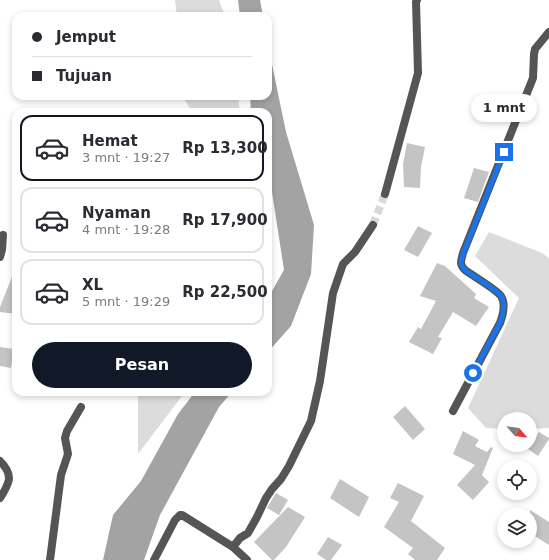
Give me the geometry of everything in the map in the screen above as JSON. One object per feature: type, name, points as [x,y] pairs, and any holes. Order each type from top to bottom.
[{"type":"street","points":[[385,194],[418,73],[417,0]]},
{"type":"street","points":[[453,411],[500,323],[504,305],[501,295],[465,270],[461,266],[461,261],[533,78],[535,49],[549,32]]},
{"type":"street","points":[[233,547],[240,538],[248,533],[258,517],[272,488],[281,479],[289,466],[311,421],[320,381],[333,293],[343,264],[355,252],[373,225]]},
{"type":"street","points":[[0,257],[3,235]]},
{"type":"street","points":[[50,560],[61,475],[68,454],[65,438],[67,431],[81,407]]},
{"type":"street","points":[[0,461],[7,470],[9,478],[4,493],[0,498]]},
{"type":"street","points":[[154,560],[175,520],[180,515],[233,547],[246,560]]},
{"type":"shaded area","points":[[175,0],[219,0],[224,12],[176,12]]},
{"type":"shaded area","points":[[238,0],[260,0],[262,12],[240,12]]},
{"type":"shaded area","points":[[272,64],[286,132],[314,225],[311,274],[291,326],[272,347],[272,291],[284,270],[272,192],[272,108],[251,108],[250,100],[272,100]]},
{"type":"shaded area","points":[[185,100],[238,100],[240,108],[190,108]]},
{"type":"shaded area","points":[[489,232],[542,253],[549,258],[549,428],[537,429],[537,412],[497,412],[497,429],[486,428],[468,408],[519,298],[475,256]]},
{"type":"shaded area","points":[[138,396],[182,396],[138,454]]},
{"type":"shaded area","points":[[192,396],[229,396],[219,407],[160,515],[144,560],[103,560],[113,515],[141,481],[178,414]]},
{"type":"building","points":[[407,143],[425,147],[421,167],[420,188],[404,187],[403,164]]},
{"type":"building","points":[[474,168],[489,172],[478,202],[464,198]]},
{"type":"building","points":[[418,226],[432,233],[418,257],[404,250]]},
{"type":"building","points":[[437,263],[445,266],[476,294],[474,298],[489,307],[476,326],[453,312],[438,337],[442,338],[433,354],[409,342],[418,327],[421,329],[436,301],[420,296]]},
{"type":"building","points":[[12,277],[12,314],[0,312],[0,307]]},
{"type":"building","points":[[0,347],[12,349],[11,368],[0,366]]},
{"type":"building","points":[[405,406],[425,429],[413,440],[393,417]]},
{"type":"building","points":[[463,431],[479,440],[475,446],[487,452],[491,447],[493,448],[482,475],[489,482],[473,500],[457,485],[475,465],[453,454]]},
{"type":"building","points":[[539,432],[549,438],[538,456],[532,452],[537,452],[537,435]]},
{"type":"building","points":[[340,479],[369,497],[359,517],[330,498]]},
{"type":"building","points":[[398,483],[424,496],[411,521],[445,548],[437,560],[415,560],[408,554],[413,548],[384,527],[399,502],[390,498]]},
{"type":"building","points":[[276,493],[288,500],[279,515],[267,508]]},
{"type":"building","points":[[288,507],[305,517],[286,547],[274,560],[272,560],[254,542]]},
{"type":"building","points":[[537,514],[549,522],[549,545],[537,537]]},
{"type":"building","points":[[328,537],[342,545],[331,560],[326,560],[317,554]]},
{"type":"tunnel","points":[[373,225],[385,194]]},
{"type":"route","points":[[473,373],[500,323],[504,305],[501,295],[465,270],[461,266],[461,261],[504,152]]}]
